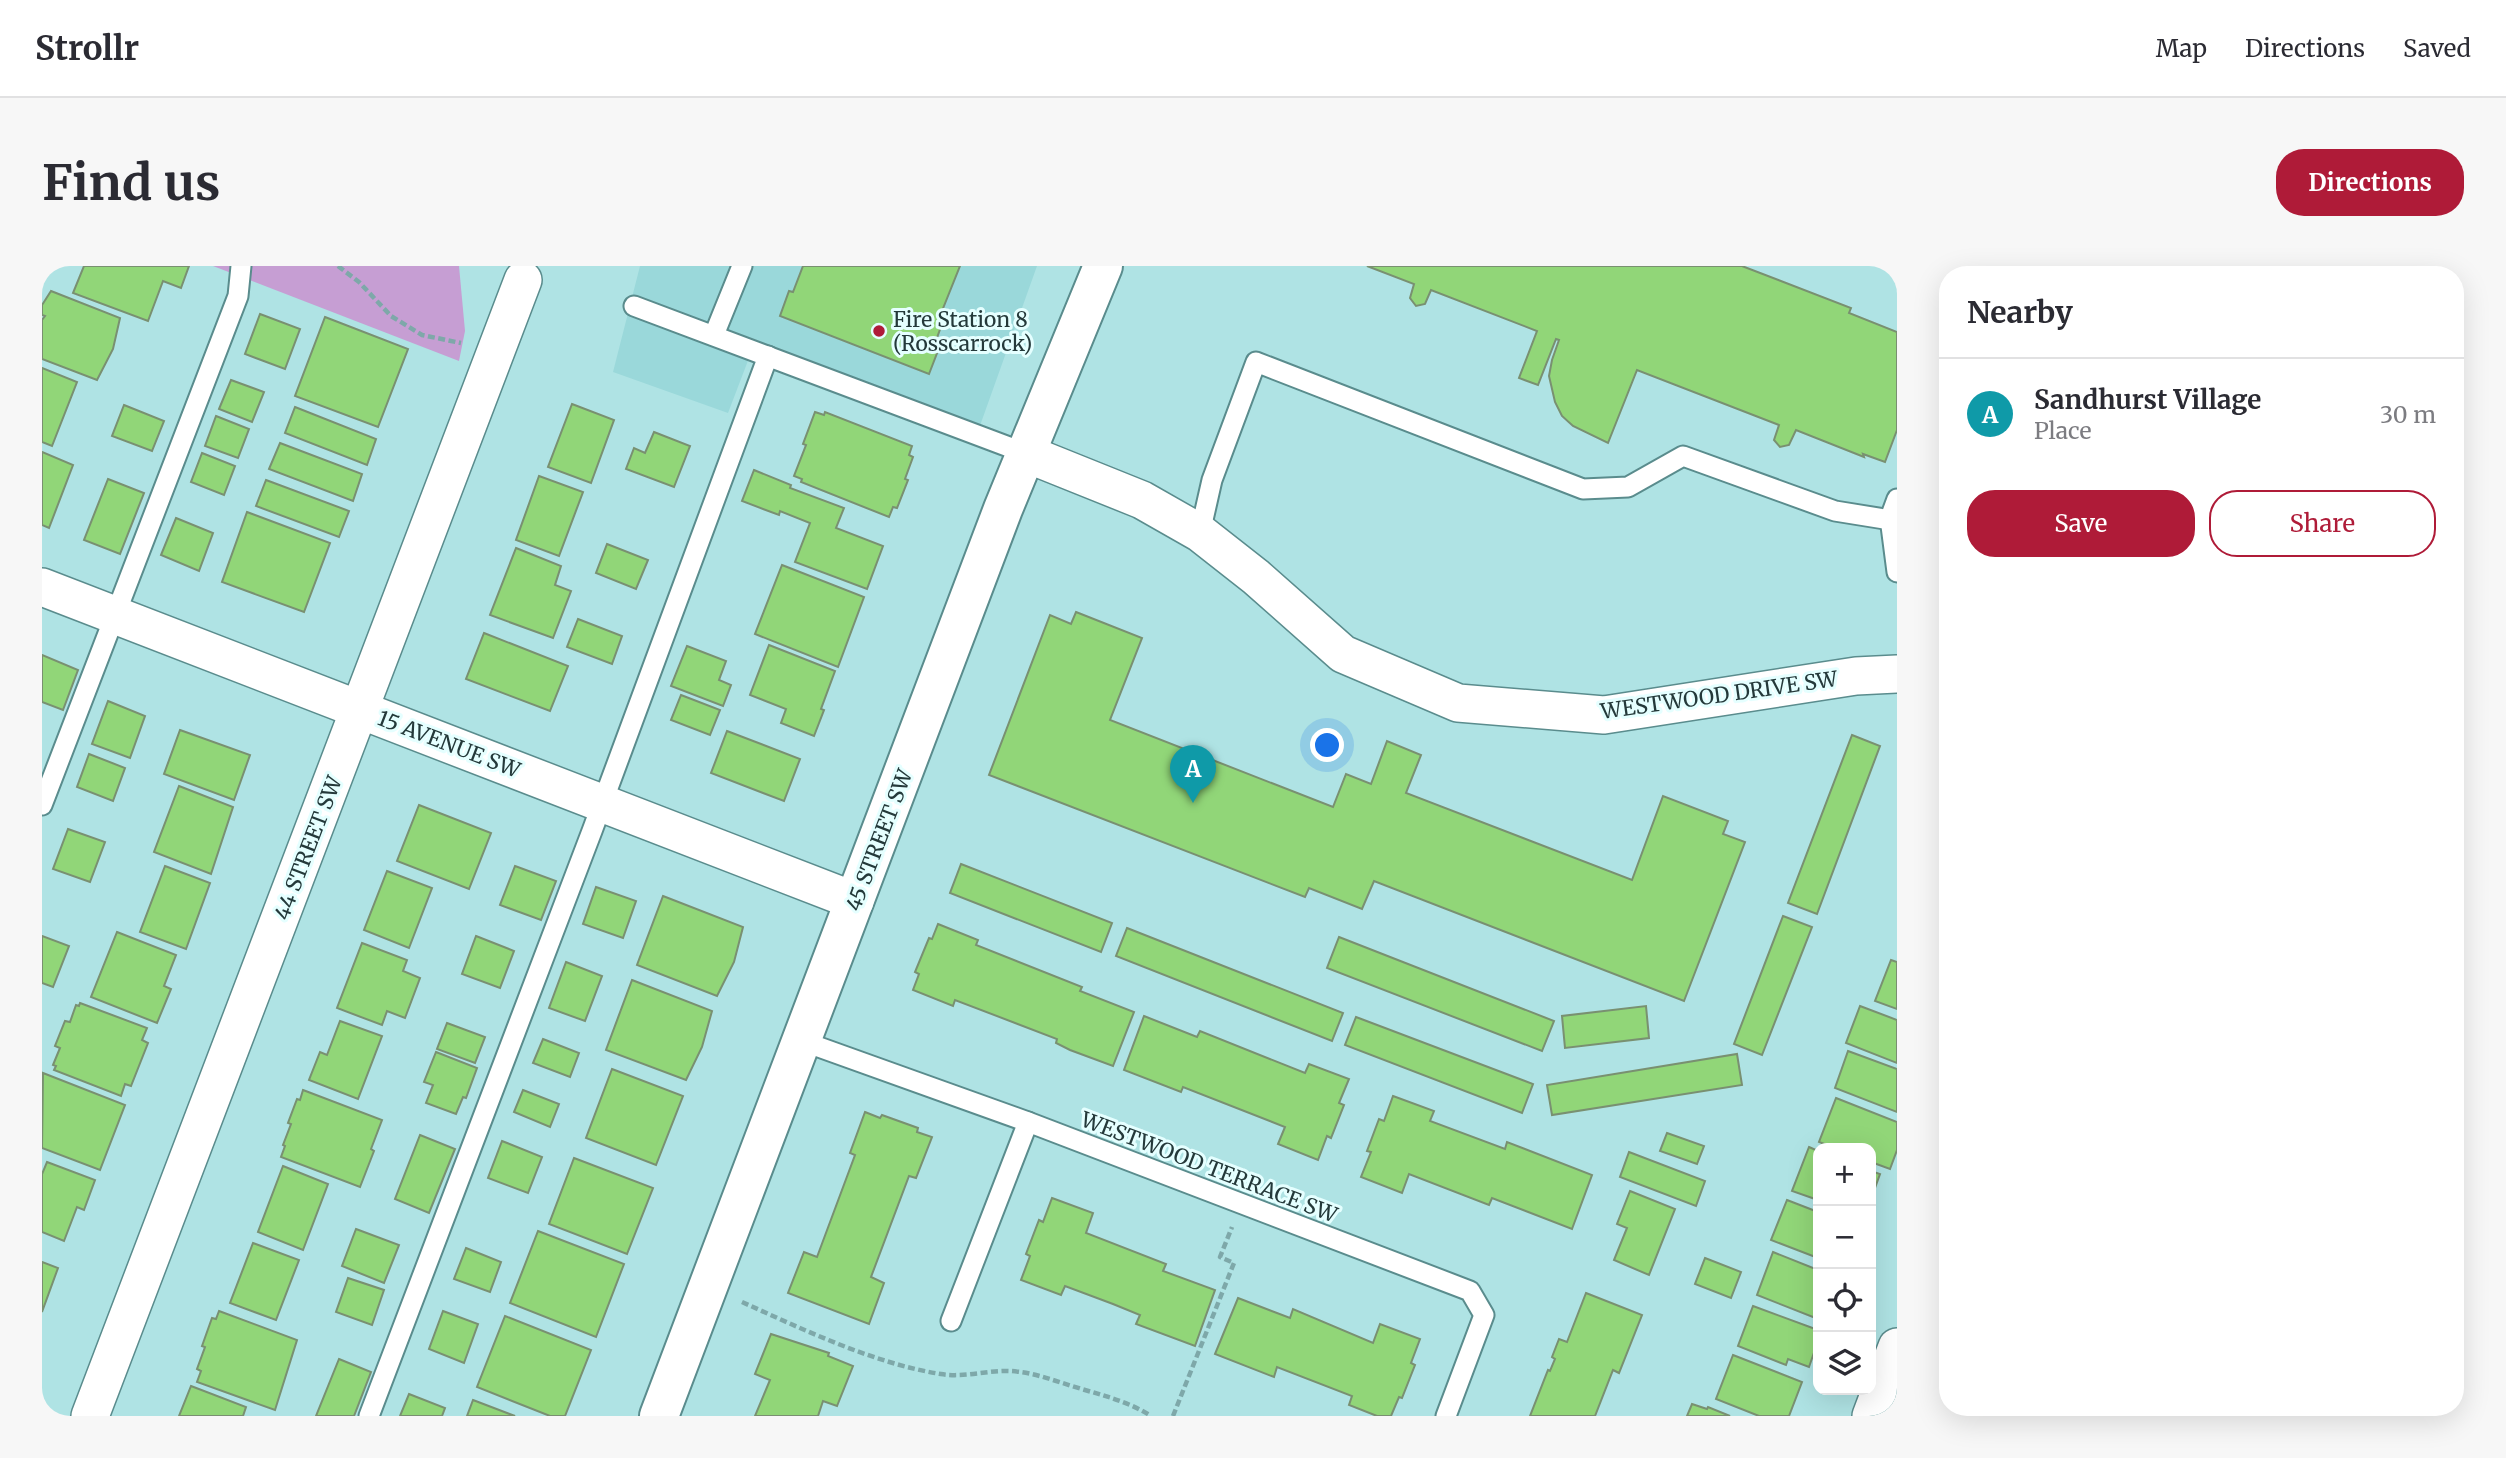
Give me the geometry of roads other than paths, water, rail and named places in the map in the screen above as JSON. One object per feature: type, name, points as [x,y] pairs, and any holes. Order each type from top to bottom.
[{"type":"street","name":"45 STREET SW","points":[[659,1416],[1025,453],[1103,266]]},
{"type":"street","name":"44 STREET SW","points":[[90,1416],[523,280]]},
{"type":"street","name":"WESTWOOD DRIVE SW","points":[[1025,453],[1142,500],[1200,533],[1256,577],[1342,654],[1458,703],[1604,715],[1856,676],[1897,674]]},
{"type":"street","name":"15 AVENUE SW","points":[[42,587],[855,901]]},
{"type":"street","points":[[1871,1416],[1897,1347]]},
{"type":"lane","points":[[42,805],[238,296],[241,266]]},
{"type":"lane","points":[[714,335],[742,266]]},
{"type":"lane","points":[[634,306],[1025,453]]},
{"type":"lane","points":[[369,1416],[602,803],[768,356]]},
{"type":"lane","points":[[1200,533],[1212,480],[1256,362],[1583,489],[1628,488],[1683,456],[1835,511],[1893,520]]},
{"type":"lane","points":[[1897,499],[1893,520],[1897,572]]},
{"type":"lane","name":"WESTWOOD TERRACE SW","points":[[803,1041],[1028,1122],[1470,1291],[1484,1315],[1446,1416]]},
{"type":"lane","points":[[951,1321],[1028,1122]]},
{"type":"place","name":"Fire Station 8 (Rosscarrock)","points":[[879,331]]},
{"type":"place","name":"Sandhurst Village","points":[[1193,803]]}]
